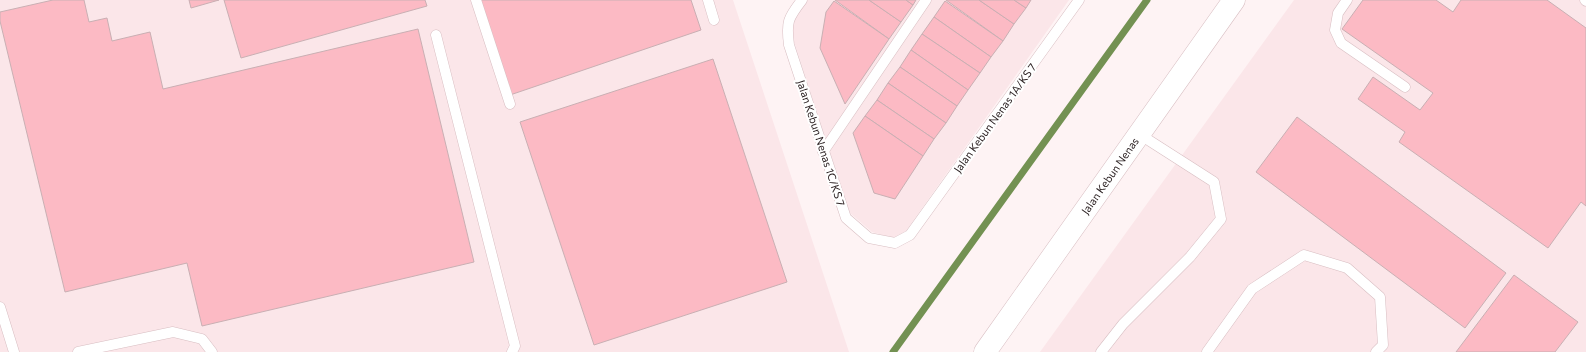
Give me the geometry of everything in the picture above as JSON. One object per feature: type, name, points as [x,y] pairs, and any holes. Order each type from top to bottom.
[{"type":"street","name":"Jalan Kebun Nenas","points":[[985,352],[1234,0]]},
{"type":"lane","points":[[476,0],[510,104]]},
{"type":"lane","points":[[708,0],[714,20]]},
{"type":"lane","name":"Jalan Kebun Nenas 1C/KS 7","points":[[802,0],[790,16],[787,31],[789,45],[846,218],[869,238],[895,243],[910,235]]},
{"type":"lane","points":[[823,152],[926,0]]},
{"type":"lane","name":"Jalan Kebun Nenas 1A/KS 7","points":[[910,235],[1079,0]]},
{"type":"lane","points":[[1347,0],[1338,13],[1335,30],[1341,43],[1405,87]]},
{"type":"lane","points":[[436,35],[515,346],[512,352]]},
{"type":"lane","points":[[1101,352],[1123,324],[1190,257],[1221,219],[1214,182],[1140,134]]},
{"type":"lane","points":[[1207,352],[1252,289],[1304,255],[1346,268],[1380,297],[1382,345],[1376,352]]},
{"type":"lane","points":[[0,307],[14,352]]},
{"type":"lane","points":[[78,352],[173,332],[202,338],[212,352]]},
{"type":"shaded area","points":[[0,0],[733,0],[849,352],[0,352]]},
{"type":"shaded area","points":[[808,0],[1069,0],[906,231],[893,238],[872,232],[850,213],[793,39],[793,20]]},
{"type":"shaded area","points":[[1294,0],[1586,0],[1586,352],[1040,352]]},
{"type":"building","points":[[53,0],[84,0],[89,22],[107,18],[112,41],[150,32],[163,89],[418,29],[474,262],[202,326],[187,263],[65,292],[0,21],[0,12]]},
{"type":"building","points":[[189,0],[219,0],[191,8]]},
{"type":"building","points":[[224,0],[425,0],[427,6],[241,58]]},
{"type":"building","points":[[477,0],[691,0],[701,30],[510,95]]},
{"type":"building","points":[[835,0],[869,0],[901,22],[889,39]]},
{"type":"building","points":[[869,0],[906,0],[913,5],[901,22]]},
{"type":"building","points":[[906,0],[916,0],[913,5]]},
{"type":"building","points":[[946,0],[979,0],[1014,24],[1003,41]]},
{"type":"building","points":[[979,0],[1014,0],[1026,8],[1014,24]]},
{"type":"building","points":[[1014,0],[1031,0],[1026,8]]},
{"type":"building","points":[[1363,0],[1436,0],[1453,12],[1461,0],[1547,0],[1586,28],[1586,206],[1581,202],[1548,248],[1399,142],[1405,132],[1358,99],[1373,77],[1420,110],[1433,93],[1342,29]]},
{"type":"building","points":[[834,1],[889,39],[845,104],[820,48],[826,12]]},
{"type":"building","points":[[945,1],[1003,41],[991,57],[934,17]]},
{"type":"building","points":[[934,17],[991,57],[980,73],[922,34]]},
{"type":"building","points":[[922,34],[980,73],[968,90],[911,50]]},
{"type":"building","points":[[911,50],[968,90],[957,106],[900,67]]},
{"type":"building","points":[[713,59],[787,282],[594,345],[520,122]]},
{"type":"building","points":[[900,67],[957,106],[946,123],[888,83]]},
{"type":"building","points":[[888,83],[946,123],[934,139],[877,100]]},
{"type":"building","points":[[877,100],[934,139],[923,156],[865,116]]},
{"type":"building","points":[[865,116],[923,156],[895,199],[874,193],[853,133]]},
{"type":"building","points":[[1297,117],[1506,273],[1465,328],[1256,172]]},
{"type":"building","points":[[1514,275],[1578,322],[1555,352],[1456,352]]},
{"type":"waterway","points":[[893,352],[1147,0]]}]
